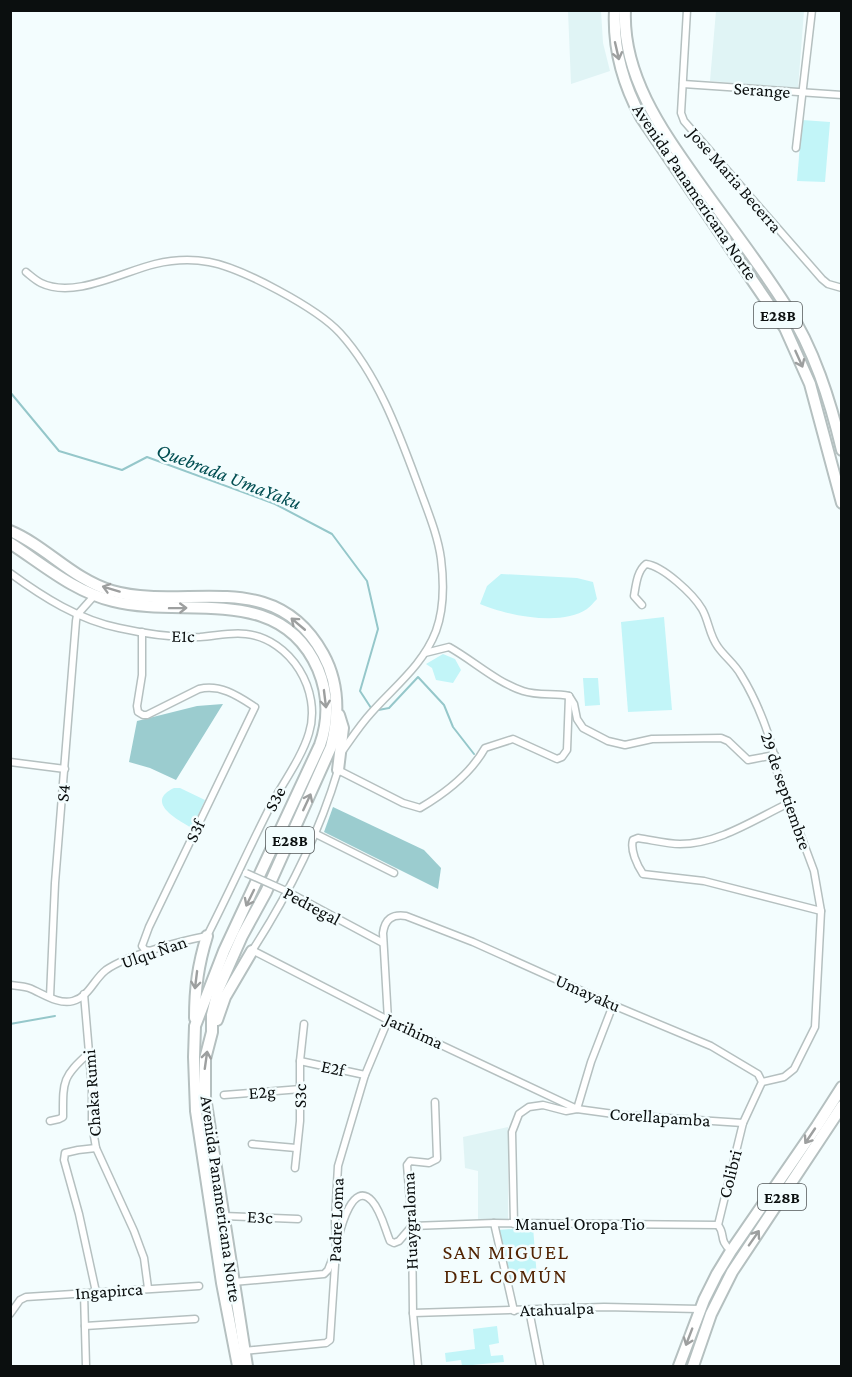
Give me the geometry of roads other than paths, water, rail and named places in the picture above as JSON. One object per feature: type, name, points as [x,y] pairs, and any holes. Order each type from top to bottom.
[{"type":"highway","name":"Avenida Panamericana Norte","points":[[615,10],[615,41],[627,88],[641,117],[785,328],[810,384],[842,503]]},
{"type":"highway","name":"Avenida Panamericana Norte","points":[[625,10],[627,40],[636,76],[647,104],[692,173],[786,306],[808,344],[842,450]]},
{"type":"highway","name":"Avenida Panamericana Norte","points":[[10,531],[34,544],[82,577],[114,591],[159,597],[230,596],[275,608],[298,623],[319,648],[333,678],[336,707],[333,737],[321,771],[218,990],[212,1015],[212,1032],[205,1059],[205,1097],[247,1366]]},
{"type":"highway","name":"Avenida Panamericana Norte","points":[[10,543],[66,582],[94,596],[147,607],[225,608],[262,616],[279,624],[297,638],[315,662],[322,682],[326,719],[320,745],[224,951],[195,1026],[196,1111],[222,1282],[238,1366]]},
{"type":"highway","points":[[336,707],[343,728],[338,770]]},
{"type":"highway","points":[[195,1026],[195,983],[199,960],[207,936]]},
{"type":"highway","points":[[212,1032],[225,998],[252,950]]},
{"type":"highway","name":"E28B","points":[[679,1366],[700,1309],[731,1251],[804,1146],[842,1086]]},
{"type":"highway","name":"E28B","points":[[693,1366],[711,1314],[736,1265],[842,1106]]},
{"type":"street","name":"Jose Maria Becerra","points":[[687,10],[681,113],[684,121],[822,279],[828,284],[842,288]]},
{"type":"street","points":[[796,148],[812,10]]},
{"type":"street","name":"Serange","points":[[683,84],[842,95]]},
{"type":"street","points":[[26,272],[42,283],[69,288],[96,283],[156,264],[192,260],[212,262],[289,295],[338,331],[350,345],[377,390],[401,438],[432,521],[441,557],[443,594],[436,630],[425,653],[366,719],[341,753]]},
{"type":"street","name":"29 de septiembre","points":[[642,605],[634,596],[638,576],[642,567],[651,564],[677,581],[692,595],[703,610],[717,646],[741,675],[770,736],[776,769],[814,871],[821,911],[815,1027],[794,1069],[784,1077],[762,1082]]},
{"type":"street","name":"E1c","points":[[10,573],[77,615],[118,628],[169,636],[246,634],[272,644],[290,658],[304,676],[313,706],[311,726]]},
{"type":"street","points":[[77,615],[94,596]]},
{"type":"street","name":"S4","points":[[50,998],[55,883],[77,615]]},
{"type":"street","name":"S3f","points":[[142,632],[142,675],[137,706],[138,712],[142,715],[147,715],[199,689],[208,687],[235,694],[255,707],[149,927],[142,946],[145,950],[151,951]]},
{"type":"street","points":[[425,653],[449,647],[521,691],[542,695],[569,696],[574,704],[577,719],[583,728],[608,741],[626,745],[652,739],[721,738],[728,741],[748,760],[775,754]]},
{"type":"street","points":[[252,950],[286,891],[314,833],[338,770],[403,803],[420,808],[442,793],[468,770],[485,748],[513,739],[557,759],[562,757],[567,750],[569,696]]},
{"type":"street","name":"S3e","points":[[207,936],[243,872],[309,736],[311,726]]},
{"type":"street","points":[[10,762],[65,769]]},
{"type":"street","points":[[789,803],[720,836],[699,842],[679,844],[638,838],[631,844],[638,867],[643,874],[705,881],[821,911]]},
{"type":"street","points":[[314,833],[394,873]]},
{"type":"street","name":"Pedregal","points":[[243,872],[286,891],[383,943]]},
{"type":"street","name":"Umayaku","points":[[383,943],[384,925],[388,919],[397,915],[406,916],[473,942],[711,1046],[758,1074],[762,1082]]},
{"type":"street","name":"Ulqu Ñan","points":[[84,994],[105,971],[120,962],[181,941],[207,936]]},
{"type":"street","points":[[383,943],[388,1020]]},
{"type":"street","name":"Jarihima","points":[[252,950],[388,1020],[577,1109]]},
{"type":"street","points":[[10,985],[26,987],[63,1002],[74,1001],[84,994]]},
{"type":"street","name":"Chaka Rumi","points":[[84,994],[92,1124],[96,1148],[144,1258],[148,1288]]},
{"type":"street","points":[[514,1224],[512,1132],[519,1114],[529,1107],[543,1105],[566,1111],[577,1109],[591,1062],[613,1005]]},
{"type":"street","name":"Padre Loma","points":[[243,1351],[330,1340],[336,1250],[338,1166],[365,1075],[388,1020]]},
{"type":"street","name":"S3c","points":[[295,1168],[300,1120],[300,1061],[304,1024]]},
{"type":"street","points":[[50,1121],[63,1117],[63,1085],[66,1076],[89,1053]]},
{"type":"street","name":"E2f","points":[[300,1061],[365,1075]]},
{"type":"street","points":[[743,1123],[762,1082]]},
{"type":"street","name":"E2g","points":[[224,1095],[301,1089]]},
{"type":"street","name":"Huaygraloma","points":[[418,1366],[413,1313],[412,1226],[407,1165],[410,1161],[429,1163],[437,1159],[435,1102]]},
{"type":"street","name":"Corellapamba","points":[[577,1109],[621,1115],[743,1123]]},
{"type":"street","name":"Colibri","points":[[718,1225],[743,1123]]},
{"type":"street","points":[[252,1144],[296,1148]]},
{"type":"street","points":[[96,1148],[65,1154],[63,1160],[79,1214],[96,1292]]},
{"type":"street","points":[[233,1282],[324,1274],[336,1250],[349,1206],[354,1200],[363,1197],[370,1198],[376,1206],[390,1241],[394,1243],[399,1241],[412,1226]]},
{"type":"street","name":"E3c","points":[[222,1215],[298,1219]]},
{"type":"street","points":[[494,1223],[514,1311]]},
{"type":"street","name":"Manuel Oropa Tio","points":[[412,1226],[494,1223],[718,1225]]},
{"type":"street","points":[[718,1225],[722,1230],[723,1243],[731,1251]]},
{"type":"street","name":"Ingapirca","points":[[10,1314],[20,1300],[26,1298],[199,1286]]},
{"type":"street","points":[[84,1293],[86,1366]]},
{"type":"street","name":"Atahualpa","points":[[413,1313],[604,1307],[700,1309]]},
{"type":"street","points":[[529,1310],[540,1366]]},
{"type":"street","points":[[85,1326],[195,1320]]},
{"type":"waterway","name":"Quebrada UmaYaku","points":[[10,392],[59,451],[122,470],[147,457],[275,504],[332,534],[367,581],[378,629],[360,691],[373,711],[389,708],[418,677],[444,705],[453,727],[474,754]]},
{"type":"waterway","points":[[10,1024],[55,1016]]},
{"type":"district","name":"SAN MIGUEL DEL COMÚN","points":[[506,1264]]}]
